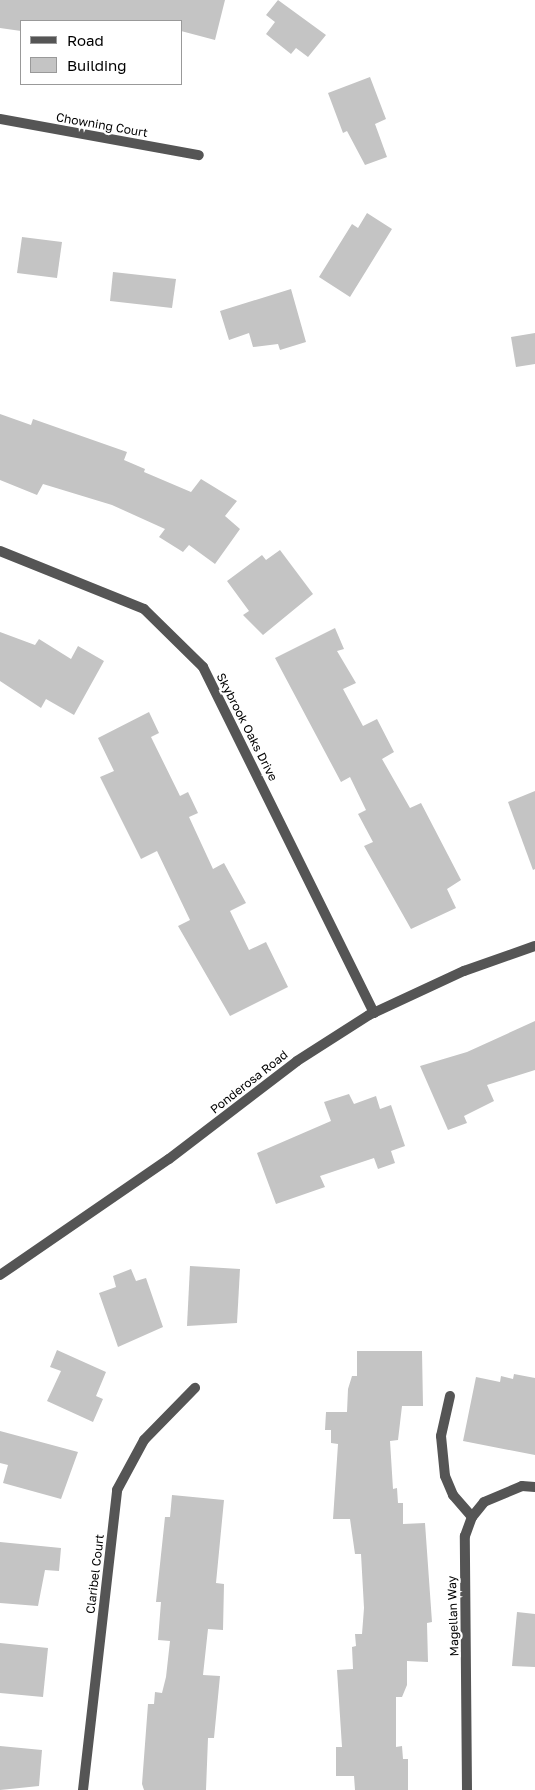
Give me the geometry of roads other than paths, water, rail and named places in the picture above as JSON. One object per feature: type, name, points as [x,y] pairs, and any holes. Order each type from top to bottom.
[{"type":"street","name":"Chowning Court","points":[[0,119],[199,155]]},
{"type":"street","name":"Skybrook Oaks Drive","points":[[0,551],[144,608],[203,667],[374,1013]]},
{"type":"street","name":"Ponderosa Road","points":[[0,1275],[169,1160],[296,1061],[374,1013],[464,971],[535,946]]},
{"type":"street","name":"Claribel Court","points":[[83,1790],[117,1490],[144,1440],[195,1388]]},
{"type":"street","points":[[450,1396],[441,1436],[445,1476],[453,1495],[472,1517],[484,1502],[501,1493],[535,1487]]},
{"type":"street","name":"Magellan Way","points":[[468,1790],[464,1554],[472,1517]]}]
